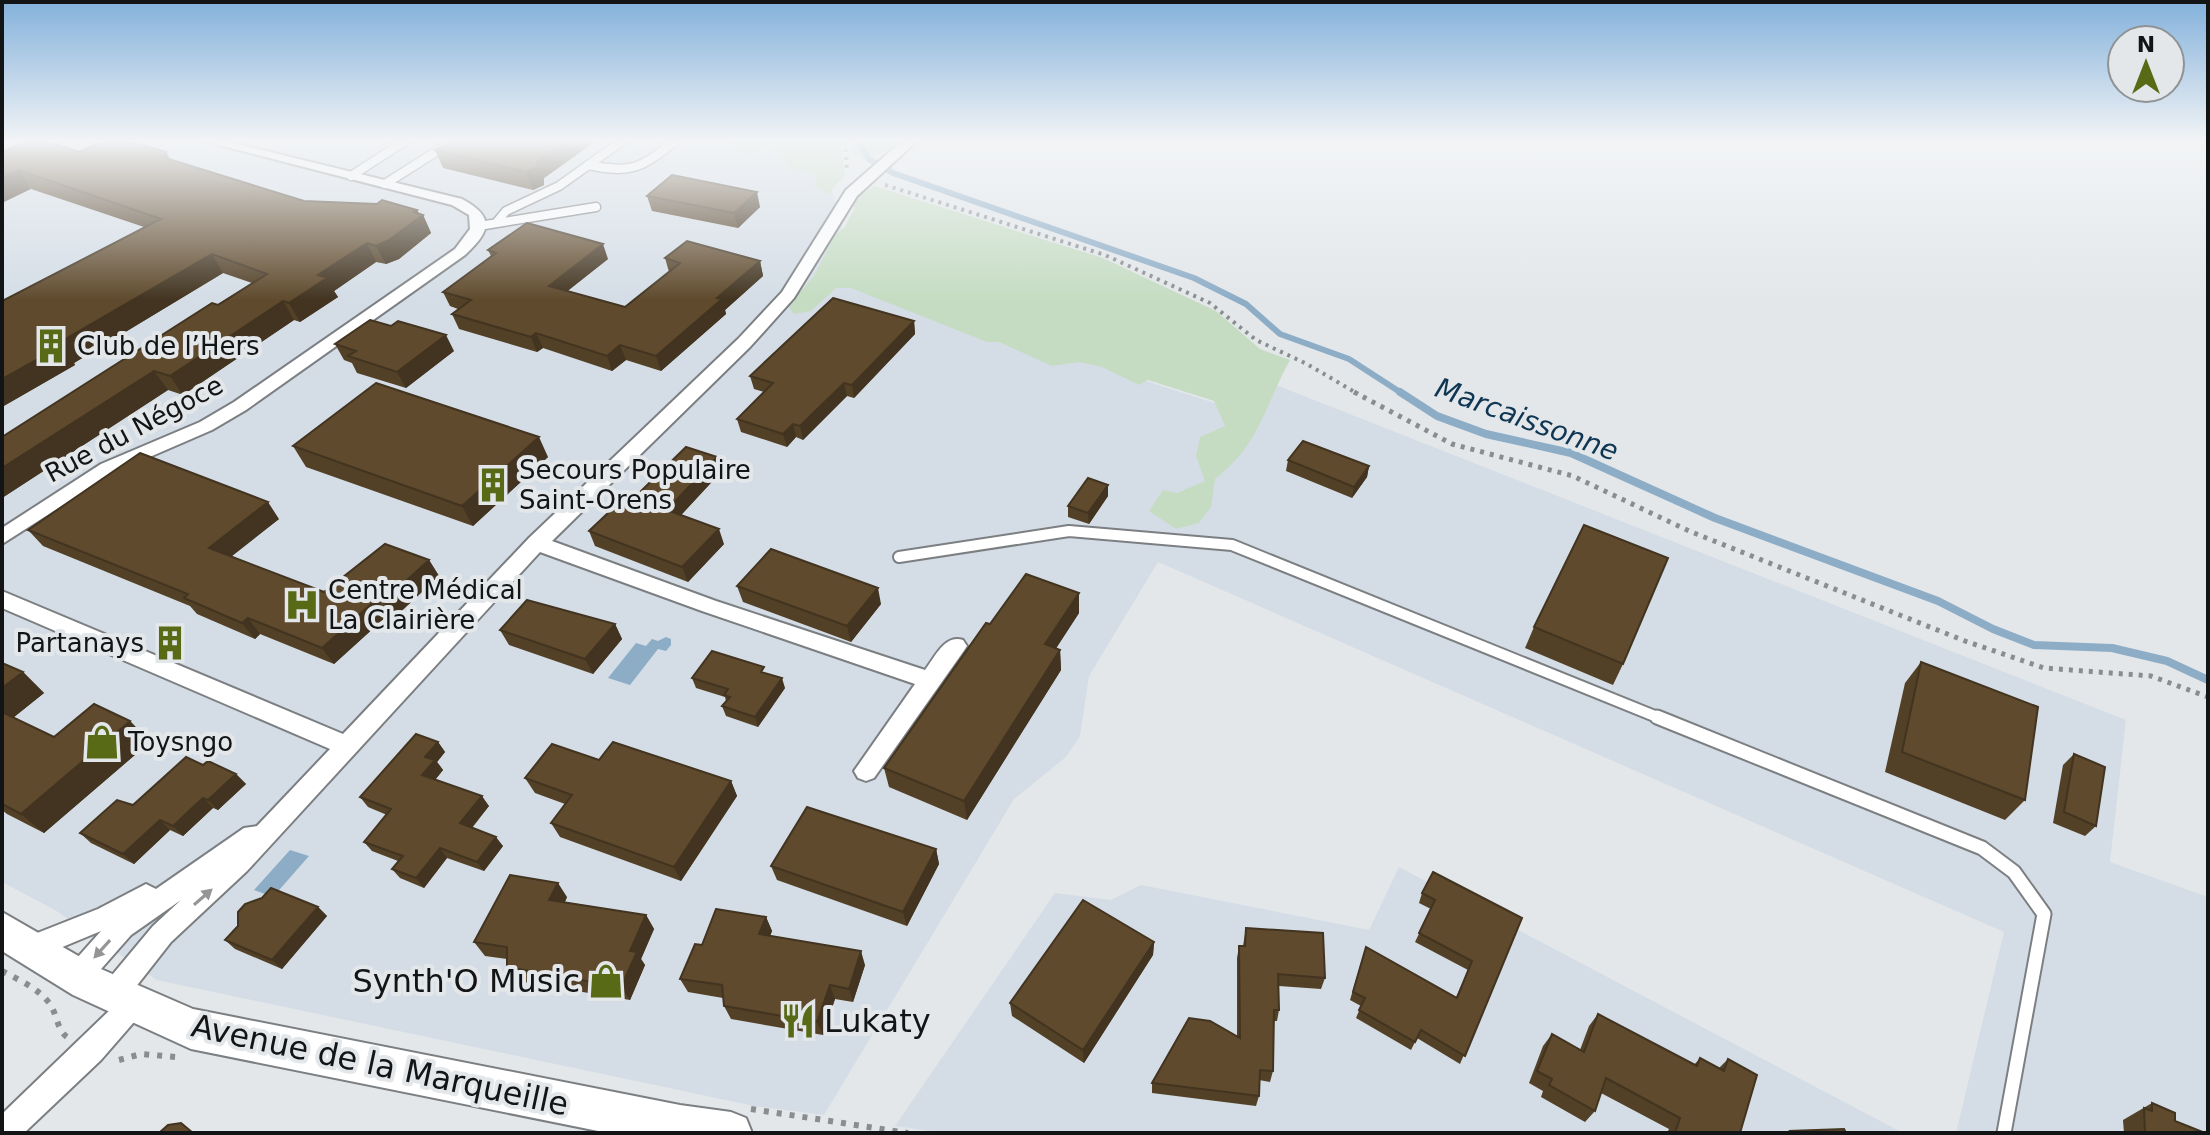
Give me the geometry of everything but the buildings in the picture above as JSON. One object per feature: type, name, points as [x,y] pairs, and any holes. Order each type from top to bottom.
[{"type":"street","points":[[423,194],[468,206],[487,224]]},
{"type":"street","points":[[107,992],[162,934],[215,888],[536,543],[765,321],[788,295],[850,194]]},
{"type":"street","name":"Rue du Négoce","points":[[2,537],[108,468],[231,412],[460,252],[487,224]]},
{"type":"street","points":[[536,543],[709,606],[930,680]]},
{"type":"street","points":[[2,599],[347,746]]},
{"type":"street","points":[[866,771],[956,646]]},
{"type":"street","points":[[3,1133],[91,1050],[122,927],[276,819]]},
{"type":"street","points":[[16,939],[107,917],[234,848]]},
{"type":"street","name":"Avenue de la Marqueille","points":[[16,939],[107,992],[191,1029],[678,1130],[731,1133]]},
{"type":"lane","points":[[487,224],[542,194]]},
{"type":"lane","points":[[487,224],[596,207]]},
{"type":"lane","points":[[899,557],[1069,531],[1232,545],[1982,848],[2014,872],[2044,914],[2004,1133]]},
{"type":"path","points":[[921,194],[1105,255],[1210,303],[1256,340],[1307,364],[1394,416],[1452,444],[1573,476],[1689,531],[1965,641],[2018,659],[2063,671],[2151,676],[2208,697]]},
{"type":"shaded area","points":[[2,194],[833,194],[859,289],[1252,415],[1276,385],[2126,720],[2110,862],[2208,897],[2208,1133],[1956,1133],[2004,932],[1158,562],[1089,676],[1080,736],[1066,757],[1014,799],[824,1115],[754,1106],[157,980],[55,910],[2,882]]},
{"type":"shaded area","points":[[1399,867],[1903,1133],[944,1133],[895,1126],[1055,893],[1111,900],[1141,885],[1369,930]]},
{"type":"green space","points":[[861,194],[899,194],[1103,258],[1216,311],[1260,349],[1290,360],[1252,439],[1215,479],[1211,507],[1199,523],[1176,529],[1149,511],[1163,490],[1177,493],[1205,481],[1196,456],[1200,437],[1225,426],[1214,401],[1148,380],[1139,385],[1102,367],[1079,362],[1052,366],[999,342],[987,342],[851,288],[836,288],[811,311],[794,314],[788,306],[814,276],[835,235],[844,228],[855,208],[848,202]]},
{"type":"water","points":[[666,637],[671,639],[671,645],[666,651],[658,649],[630,685],[608,678],[636,643],[646,646],[652,639],[658,641]]},
{"type":"water","points":[[290,850],[309,856],[273,897],[254,890]]},
{"type":"waterway","name":"Marcaissonne","points":[[953,194],[1194,278],[1246,304],[1280,334],[1349,359],[1403,394]]},
{"type":"waterway","name":"Marcaissonne","points":[[1400,392],[1437,416],[1486,434],[1571,453],[1715,518],[1938,601],[1993,629],[2034,645],[2112,648],[2167,661],[2208,680]]},
{"type":"place","name":"Club de l’Hers","points":[[51,346]]},
{"type":"place","name":"Secours Populaire Saint-Orens","points":[[493,485]]},
{"type":"place","name":"Centre Médical La Clairière","points":[[302,605]]},
{"type":"place","name":"Partanays","points":[[170,643]]},
{"type":"place","name":"Toysngo","points":[[102,742]]},
{"type":"place","name":"Synth'O Music","points":[[606,981]]},
{"type":"place","name":"Lukaty","points":[[798,1021]]}]
